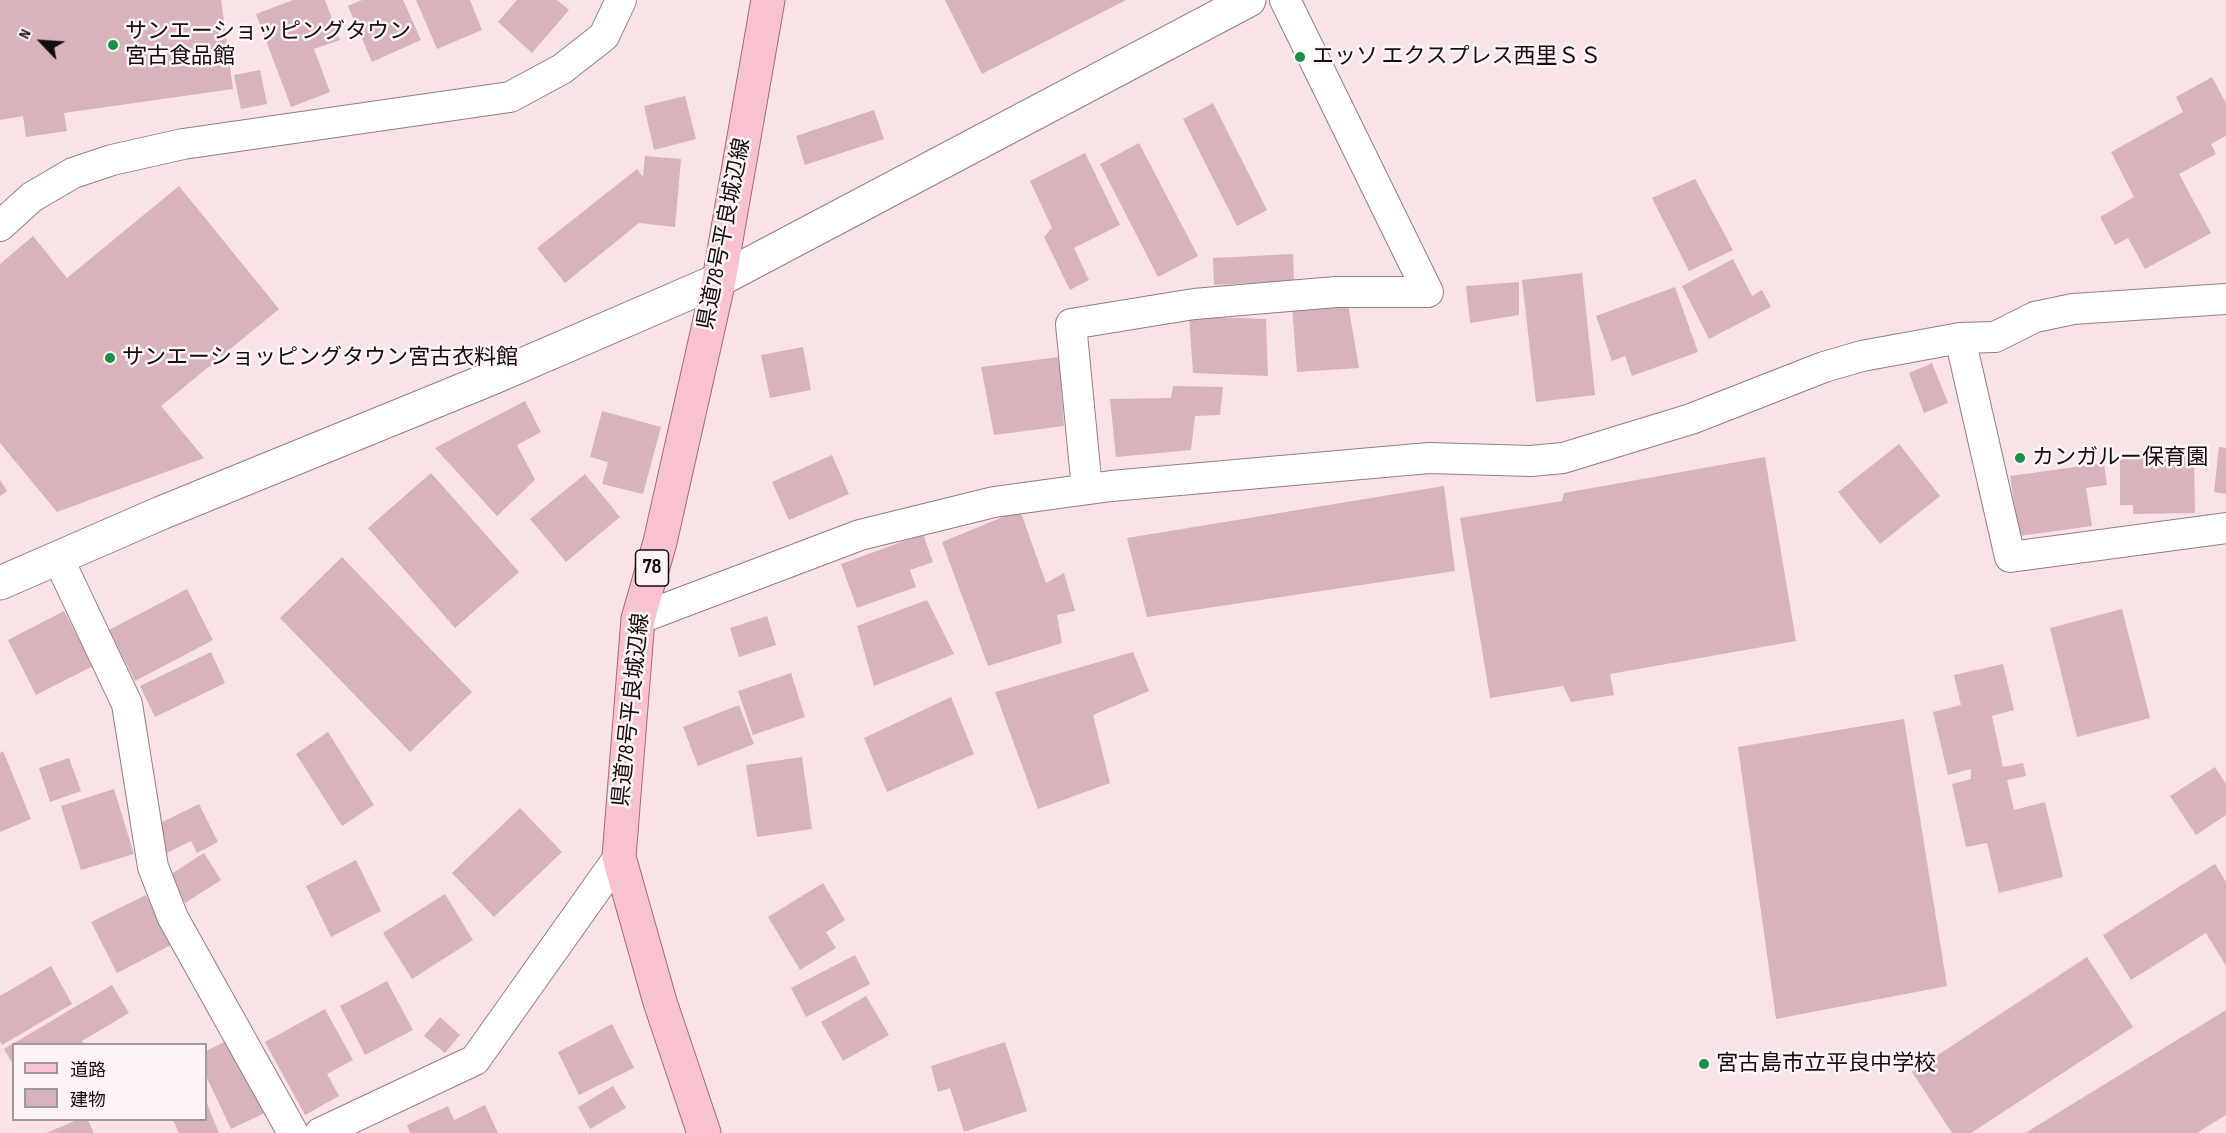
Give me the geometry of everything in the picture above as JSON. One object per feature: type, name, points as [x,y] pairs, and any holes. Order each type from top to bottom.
[{"type":"main road","name":"県道78号平良城辺線","points":[[704,1133],[660,1002],[619,857],[638,619],[660,542],[719,280],[768,0]]},
{"type":"street","points":[[0,226],[32,197],[73,173],[112,160],[183,144],[510,97],[562,69],[604,36],[621,0]]},
{"type":"street","points":[[0,583],[161,513],[492,378],[719,280],[1249,0]]},
{"type":"street","points":[[1087,489],[1071,324],[1194,304],[1336,292],[1428,292],[1285,0]]},
{"type":"street","points":[[638,619],[860,535],[994,502],[1087,489],[1429,458],[1531,461],[1563,458],[1691,419],[1824,367],[1852,359],[1960,338],[1995,337],[2036,317],[2073,309],[2226,299]]},
{"type":"street","points":[[1960,338],[2010,557],[2226,528]]},
{"type":"street","points":[[58,558],[127,704],[153,867],[173,918],[293,1133]]},
{"type":"street","points":[[320,1133],[475,1060],[619,857]]},
{"type":"building","name":"サンエーショッピングタウン 宮古食品館","points":[[0,0],[221,0],[233,89],[64,113],[67,131],[26,137],[23,116],[0,120]]},
{"type":"building","points":[[293,0],[325,0],[340,40],[314,49],[330,92],[291,107],[256,14]]},
{"type":"building","points":[[362,0],[403,0],[421,40],[372,62],[348,6]]},
{"type":"building","points":[[416,0],[470,0],[482,30],[437,49]]},
{"type":"building","points":[[517,0],[557,0],[569,10],[532,53],[498,22]]},
{"type":"building","points":[[945,0],[1126,0],[982,74]]},
{"type":"building","points":[[260,70],[267,104],[241,109],[234,75]]},
{"type":"building","points":[[2212,77],[2226,103],[2226,136],[2211,144],[2216,154],[2179,174],[2211,233],[2145,269],[2128,238],[2115,245],[2100,217],[2134,197],[2111,152],[2183,112],[2176,97]]},
{"type":"building","points":[[685,96],[696,139],[654,150],[644,106]]},
{"type":"building","points":[[1213,103],[1267,210],[1237,226],[1183,119]]},
{"type":"building","points":[[874,110],[884,139],[805,165],[796,136]]},
{"type":"building","points":[[1139,143],[1198,256],[1158,277],[1100,164]]},
{"type":"building","points":[[1085,153],[1120,225],[1074,248],[1089,280],[1070,290],[1044,237],[1052,228],[1030,181]]},
{"type":"building","points":[[645,156],[681,159],[675,227],[639,223],[565,283],[537,248],[637,169],[643,177]]},
{"type":"building","points":[[1695,179],[1733,250],[1689,271],[1652,198]]},
{"type":"building","name":"サンエーショッピングタウン宮古衣料館","points":[[179,186],[279,309],[161,406],[204,458],[57,512],[0,443],[0,264],[33,236],[67,278]]},
{"type":"building","points":[[1293,254],[1294,281],[1214,285],[1213,258]]},
{"type":"building","points":[[1733,259],[1752,296],[1762,290],[1771,307],[1709,339],[1682,286]]},
{"type":"building","points":[[1582,273],[1595,395],[1536,402],[1522,280]]},
{"type":"building","points":[[1519,282],[1519,315],[1470,323],[1466,286]]},
{"type":"building","points":[[1675,287],[1698,352],[1632,376],[1625,356],[1612,361],[1596,316]]},
{"type":"building","points":[[1348,304],[1359,368],[1297,372],[1292,306]]},
{"type":"building","points":[[1189,316],[1266,319],[1268,376],[1193,373]]},
{"type":"building","points":[[803,347],[811,390],[770,398],[761,355]]},
{"type":"building","points":[[1059,357],[1064,426],[994,435],[981,367]]},
{"type":"building","points":[[1932,363],[1948,403],[1924,413],[1909,373]]},
{"type":"building","points":[[1173,386],[1223,387],[1220,415],[1195,416],[1191,450],[1116,457],[1110,399],[1171,398]]},
{"type":"building","points":[[525,401],[541,432],[517,445],[535,480],[497,516],[435,448]]},
{"type":"building","points":[[602,411],[661,427],[643,494],[602,484],[608,462],[590,457]]},
{"type":"building","points":[[1899,444],[1940,496],[1880,544],[1838,492]]},
{"type":"building","points":[[2219,447],[2226,448],[2226,494],[2214,492]]},
{"type":"building","points":[[832,455],[849,494],[789,520],[772,482]]},
{"type":"building","points":[[2194,456],[2195,513],[2133,514],[2133,505],[2120,505],[2120,457]]},
{"type":"building","points":[[1765,457],[1796,641],[1610,674],[1614,695],[1571,702],[1563,686],[1490,698],[1460,518],[1562,501],[1564,493]]},
{"type":"building","points":[[2104,463],[2107,485],[2086,488],[2092,526],[2019,536],[2010,476]]},
{"type":"building","points":[[431,473],[519,572],[455,628],[368,528]]},
{"type":"building","points":[[585,474],[620,517],[566,562],[530,519]]},
{"type":"building","points":[[0,480],[7,491],[0,496]]},
{"type":"building","points":[[1444,486],[1455,571],[1147,617],[1127,538]]},
{"type":"building","points":[[1020,510],[1046,583],[1064,573],[1075,611],[1057,615],[1062,643],[988,666],[942,542]]},
{"type":"building","points":[[923,534],[933,562],[910,570],[916,587],[857,608],[841,564]]},
{"type":"building","points":[[342,557],[472,692],[410,752],[280,618]]},
{"type":"building","points":[[187,589],[213,640],[135,681],[109,630]]},
{"type":"building","points":[[927,600],[954,654],[874,686],[857,626]]},
{"type":"building","points":[[2122,609],[2150,718],[2077,737],[2050,628]]},
{"type":"building","points":[[64,611],[93,666],[36,695],[8,640]]},
{"type":"building","points":[[767,616],[776,645],[739,657],[730,628]]},
{"type":"building","points":[[211,652],[225,683],[155,717],[140,686]]},
{"type":"building","points":[[1133,652],[1149,691],[1093,715],[1110,783],[1038,809],[995,692]]},
{"type":"building","points":[[2003,664],[2014,710],[1992,716],[2003,767],[2023,763],[2026,776],[2007,780],[2014,810],[2045,802],[2063,877],[1999,893],[1987,843],[1966,847],[1952,784],[1971,779],[1971,769],[1948,775],[1933,712],[1961,705],[1954,675]]},
{"type":"building","points":[[791,673],[805,717],[753,735],[738,691]]},
{"type":"building","points":[[951,697],[974,754],[887,792],[864,738]]},
{"type":"building","points":[[739,705],[754,744],[698,766],[683,727]]},
{"type":"building","points":[[1904,719],[1947,986],[1776,1019],[1738,747]]},
{"type":"building","points":[[328,732],[374,805],[342,826],[296,754]]},
{"type":"building","points":[[3,751],[31,819],[0,832],[0,753]]},
{"type":"building","points":[[802,757],[812,829],[757,837],[746,765]]},
{"type":"building","points":[[69,758],[81,791],[50,802],[39,768]]},
{"type":"building","points":[[2215,767],[2226,784],[2226,815],[2196,835],[2170,796]]},
{"type":"building","points":[[114,789],[134,854],[81,870],[61,806]]},
{"type":"building","points":[[199,804],[218,842],[197,853],[191,841],[165,854],[152,827]]},
{"type":"building","points":[[520,808],[562,852],[494,917],[452,873]]},
{"type":"building","points":[[204,853],[221,880],[185,903],[168,876]]},
{"type":"building","points":[[356,860],[381,911],[331,937],[306,886]]},
{"type":"building","points":[[2215,864],[2226,882],[2226,966],[2206,933],[2131,980],[2103,935]]},
{"type":"building","points":[[823,883],[845,920],[826,932],[836,948],[800,970],[768,917]]},
{"type":"building","points":[[445,894],[473,940],[412,979],[383,933]]},
{"type":"building","points":[[146,895],[171,945],[117,973],[91,922]]},
{"type":"building","points":[[855,955],[870,984],[806,1017],[791,988]]},
{"type":"building","points":[[2087,957],[2133,1027],[1971,1133],[1952,1133],[1912,1072]]},
{"type":"building","points":[[51,966],[72,1004],[2,1045],[0,1041],[0,996]]},
{"type":"building","points":[[387,981],[413,1030],[365,1055],[340,1006]]},
{"type":"building","points":[[112,985],[129,1013],[82,1041],[83,1043],[14,1043]]},
{"type":"building","points":[[866,996],[889,1035],[843,1061],[821,1022]]},
{"type":"building","points":[[325,1009],[353,1060],[327,1074],[339,1096],[305,1115],[265,1042]]},
{"type":"building","points":[[2226,1010],[2226,1115],[2197,1133],[2025,1133]]},
{"type":"building","points":[[440,1017],[460,1035],[445,1053],[424,1036]]},
{"type":"building","points":[[612,1024],[634,1068],[579,1095],[558,1052]]},
{"type":"building","points":[[232,1038],[267,1112],[231,1129],[207,1078],[207,1050]]},
{"type":"building","points":[[1005,1042],[1027,1111],[964,1132],[950,1088],[938,1092],[931,1066]]},
{"type":"building","points":[[12,1044],[12,1063],[4,1049]]},
{"type":"building","points":[[613,1086],[626,1108],[590,1129],[578,1107]]},
{"type":"building","points":[[207,1103],[219,1133],[179,1133],[173,1121],[207,1121]]},
{"type":"building","points":[[485,1105],[498,1133],[410,1133],[407,1125],[448,1106],[454,1120]]},
{"type":"building","points":[[75,1121],[88,1121],[94,1133],[46,1133]]},
{"type":"place","name":"サンエーショッピングタウン 宮古食品館","points":[[113,45]]},
{"type":"place","name":"エッソ エクスプレス西里ＳＳ","points":[[1300,57]]},
{"type":"place","name":"サンエーショッピングタウン宮古衣料館","points":[[110,358]]},
{"type":"place","name":"カンガルー保育園","points":[[2020,458]]},
{"type":"place","name":"宮古島市立平良中学校","points":[[1704,1064]]}]
